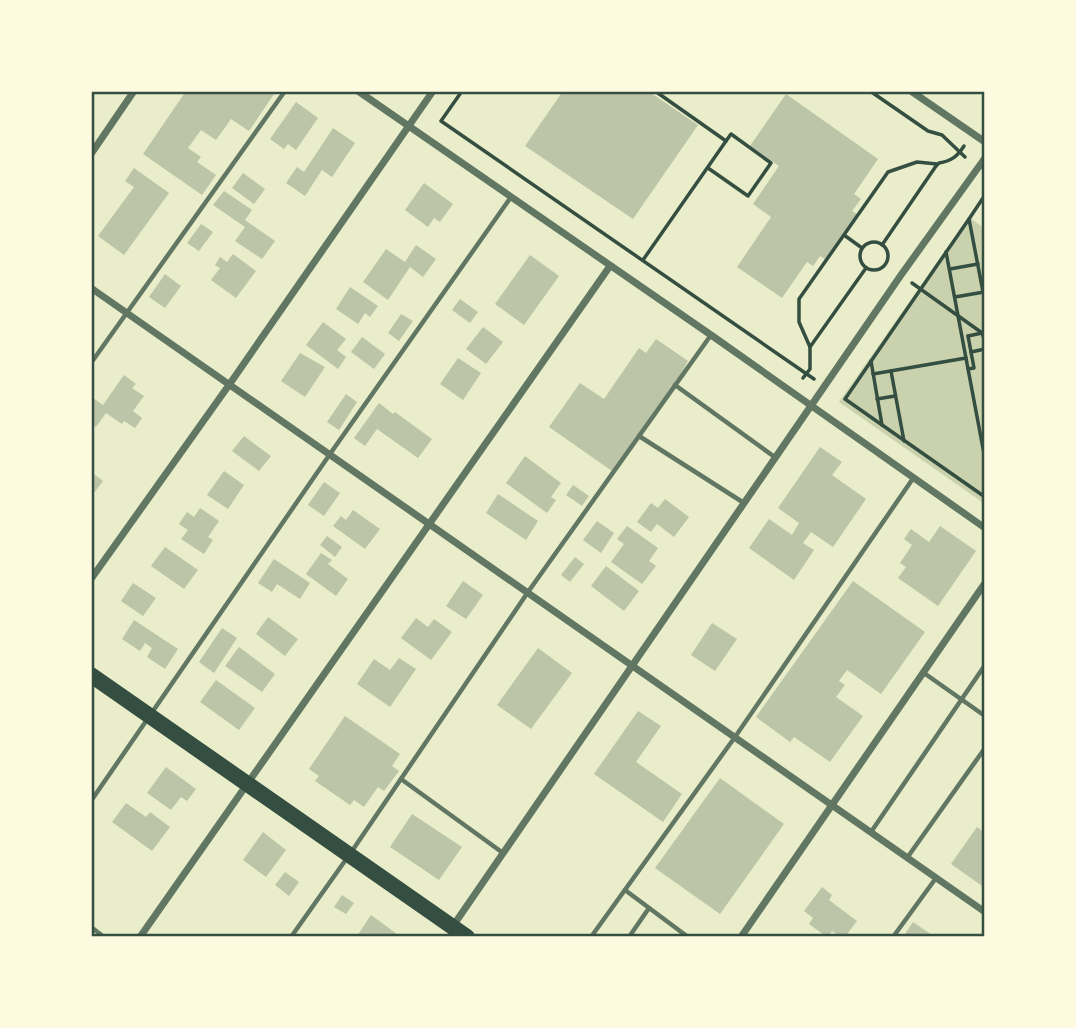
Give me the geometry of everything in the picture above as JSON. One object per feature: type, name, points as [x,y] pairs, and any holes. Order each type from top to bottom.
[{"type":"highway","points":[[91,675],[467,937]]},
{"type":"street","points":[[91,153],[134,91]]},
{"type":"street","points":[[358,91],[985,527]]},
{"type":"street","points":[[91,579],[433,91]]},
{"type":"street","points":[[911,91],[985,142]]},
{"type":"street","points":[[453,926],[901,275],[985,158]]},
{"type":"street","points":[[140,937],[610,265]]},
{"type":"street","points":[[91,288],[985,912]]},
{"type":"street","points":[[741,937],[985,583]]},
{"type":"lane","points":[[91,363],[285,91]]},
{"type":"lane","points":[[91,800],[511,197]]},
{"type":"lane","points":[[291,937],[528,592],[711,335]]},
{"type":"lane","points":[[675,385],[776,458]]},
{"type":"lane","points":[[639,436],[744,503]]},
{"type":"lane","points":[[591,937],[914,477]]},
{"type":"lane","points":[[870,832],[985,665]]},
{"type":"lane","points":[[924,673],[985,716]]},
{"type":"lane","points":[[908,858],[985,748]]},
{"type":"lane","points":[[401,779],[503,853]]},
{"type":"lane","points":[[893,937],[936,878]]},
{"type":"lane","points":[[625,890],[688,937]]},
{"type":"lane","points":[[628,937],[649,908]]},
{"type":"lane","points":[[91,927],[104,937]]},
{"type":"path","points":[[461,91],[441,121],[805,376],[814,379]]},
{"type":"path","points":[[655,91],[726,141]]},
{"type":"path","points":[[870,91],[928,131],[942,135],[965,157]]},
{"type":"path","points":[[643,261],[708,167],[726,141],[731,134],[771,163],[748,196],[708,167]]},
{"type":"path","points":[[810,346],[799,322],[799,299],[888,172],[916,162],[937,164],[950,161],[964,146]]},
{"type":"path","points":[[882,244],[937,164]]},
{"type":"path","points":[[985,195],[871,361],[842,398],[985,497]]},
{"type":"path","points":[[955,297],[984,292],[970,219]]},
{"type":"path","points":[[844,235],[862,248]]},
{"type":"path","points":[[873,242],[882,244],[887,251],[886,264],[878,270],[866,268],[859,256],[862,248],[873,242]]},
{"type":"path","points":[[946,252],[967,354]]},
{"type":"path","points":[[886,264],[891,269]]},
{"type":"path","points":[[950,269],[978,264]]},
{"type":"path","points":[[805,376],[811,362],[808,353],[810,346],[866,268]]},
{"type":"path","points":[[910,281],[984,334],[985,342]]},
{"type":"path","points":[[962,338],[984,334]]},
{"type":"path","points":[[968,336],[968,369],[985,459]]},
{"type":"path","points":[[873,374],[985,349]]},
{"type":"path","points":[[871,361],[882,425]]},
{"type":"path","points":[[891,371],[904,441]]},
{"type":"path","points":[[877,399],[895,396]]},
{"type":"green space","points":[[969,217],[985,229],[985,504],[839,402]]},
{"type":"building","points":[[186,91],[276,91],[249,131],[231,119],[216,140],[201,130],[188,148],[201,157],[197,162],[216,175],[202,195],[143,154]]},
{"type":"building","points":[[563,91],[648,91],[698,125],[633,219],[525,146]]},
{"type":"building","points":[[786,94],[878,159],[854,194],[861,199],[852,211],[857,214],[825,259],[820,256],[813,266],[807,262],[782,298],[737,267],[771,217],[753,204],[779,166],[750,146]]},
{"type":"building","points":[[296,102],[318,118],[296,150],[288,144],[284,149],[270,139]]},
{"type":"building","points":[[333,128],[355,143],[332,177],[322,170],[305,196],[286,183],[297,167],[304,172]]},
{"type":"building","points":[[134,168],[169,193],[124,255],[98,236],[134,187],[125,181]]},
{"type":"building","points":[[243,173],[265,189],[254,204],[232,188]]},
{"type":"building","points":[[424,183],[453,204],[440,222],[434,218],[428,227],[405,210]]},
{"type":"building","points":[[224,191],[252,210],[245,220],[275,241],[262,259],[235,241],[245,227],[213,205]]},
{"type":"building","points":[[201,224],[213,232],[199,251],[187,243]]},
{"type":"building","points":[[416,245],[436,259],[423,277],[410,267],[388,300],[363,282],[386,249],[405,262]]},
{"type":"building","points":[[233,254],[256,271],[236,298],[211,280],[220,268],[215,265],[220,257],[227,262]]},
{"type":"building","points":[[530,255],[559,276],[524,325],[495,304]]},
{"type":"building","points":[[165,274],[181,286],[165,308],[149,297]]},
{"type":"building","points":[[350,287],[378,306],[370,317],[365,313],[358,324],[336,309]]},
{"type":"building","points":[[460,299],[478,312],[470,323],[452,310]]},
{"type":"building","points":[[401,314],[413,321],[399,341],[388,333]]},
{"type":"building","points":[[323,322],[346,339],[337,350],[346,357],[338,369],[306,345]]},
{"type":"building","points":[[483,327],[503,342],[486,364],[466,349]]},
{"type":"building","points":[[362,337],[385,354],[374,369],[351,352]]},
{"type":"building","points":[[656,339],[688,361],[675,385],[612,471],[549,427],[580,383],[604,399],[639,348],[646,353]]},
{"type":"building","points":[[300,353],[325,367],[305,397],[281,381]]},
{"type":"building","points":[[458,358],[481,373],[463,400],[440,384]]},
{"type":"building","points":[[124,375],[136,384],[132,388],[144,396],[133,411],[142,418],[135,428],[124,421],[122,424],[106,413],[96,427],[91,423],[93,398],[103,405]]},
{"type":"building","points":[[346,394],[357,402],[339,430],[327,422]]},
{"type":"building","points":[[379,403],[432,439],[418,458],[377,429],[365,446],[354,438]]},
{"type":"building","points":[[244,436],[271,456],[259,471],[232,451]]},
{"type":"building","points":[[820,447],[842,462],[832,475],[866,499],[833,547],[811,532],[803,543],[814,550],[794,580],[749,548],[769,519],[792,535],[799,523],[778,508]]},
{"type":"building","points":[[525,456],[561,483],[551,497],[556,500],[547,513],[506,483]]},
{"type":"building","points":[[224,471],[244,485],[228,509],[207,495]]},
{"type":"building","points":[[91,472],[103,481],[91,497]]},
{"type":"building","points":[[324,482],[340,493],[324,516],[308,505]]},
{"type":"building","points":[[573,485],[589,496],[582,506],[566,495]]},
{"type":"building","points":[[498,494],[538,521],[526,540],[486,513]]},
{"type":"building","points":[[665,499],[689,517],[674,537],[657,524],[651,532],[637,522],[651,503],[658,508]]},
{"type":"building","points":[[200,508],[219,521],[208,537],[213,540],[204,554],[181,539],[188,530],[179,524],[187,512],[194,517]]},
{"type":"building","points":[[353,510],[380,529],[365,549],[333,526],[341,516],[346,520]]},
{"type":"building","points":[[597,521],[614,533],[601,553],[583,540]]},
{"type":"building","points":[[627,526],[658,548],[649,561],[656,566],[642,584],[611,562],[624,544],[617,539]]},
{"type":"building","points":[[940,526],[976,551],[938,606],[898,578],[906,567],[900,563],[912,545],[904,539],[911,529],[929,542]]},
{"type":"building","points":[[327,536],[342,547],[335,557],[320,545]]},
{"type":"building","points":[[165,547],[198,570],[184,589],[151,566]]},
{"type":"building","points":[[321,553],[332,560],[328,564],[348,579],[336,596],[306,574]]},
{"type":"building","points":[[575,557],[584,564],[570,582],[561,575]]},
{"type":"building","points":[[274,559],[310,583],[300,599],[277,584],[272,592],[258,583]]},
{"type":"building","points":[[606,566],[639,591],[624,611],[591,586]]},
{"type":"building","points":[[463,581],[483,595],[466,619],[446,606]]},
{"type":"building","points":[[853,581],[925,632],[881,694],[847,670],[839,681],[845,685],[836,697],[863,716],[830,762],[794,737],[790,742],[756,717]]},
{"type":"building","points":[[133,583],[156,598],[143,616],[121,601]]},
{"type":"building","points":[[268,617],[298,639],[285,656],[256,634]]},
{"type":"building","points":[[416,618],[428,627],[434,619],[452,632],[431,660],[401,638]]},
{"type":"building","points":[[134,620],[178,649],[165,669],[147,657],[152,648],[145,643],[140,651],[122,639]]},
{"type":"building","points":[[712,623],[737,639],[715,671],[691,655]]},
{"type":"building","points":[[222,628],[237,638],[214,673],[199,662]]},
{"type":"building","points":[[239,647],[275,674],[262,692],[225,666]]},
{"type":"building","points":[[538,648],[572,673],[531,729],[497,705]]},
{"type":"building","points":[[399,658],[416,669],[390,707],[357,684],[374,659],[390,670]]},
{"type":"building","points":[[216,680],[255,708],[239,730],[200,702]]},
{"type":"building","points":[[638,711],[661,726],[636,762],[682,794],[663,822],[594,774]]},
{"type":"building","points":[[345,716],[400,754],[392,766],[399,771],[384,791],[378,787],[364,807],[354,800],[350,805],[315,781],[319,776],[309,769]]},
{"type":"building","points":[[166,767],[196,789],[187,801],[181,797],[171,810],[147,793]]},
{"type":"building","points":[[720,778],[784,824],[720,914],[655,868]]},
{"type":"building","points":[[126,803],[146,817],[150,812],[170,827],[152,851],[112,822]]},
{"type":"building","points":[[412,814],[462,847],[439,880],[390,847]]},
{"type":"building","points":[[977,827],[985,833],[985,888],[951,864]]},
{"type":"building","points":[[263,832],[286,850],[266,877],[243,860]]},
{"type":"building","points":[[285,872],[299,882],[289,896],[275,885]]},
{"type":"building","points":[[822,887],[832,895],[829,900],[857,921],[845,937],[832,931],[827,937],[809,924],[813,918],[804,911]]},
{"type":"building","points":[[342,895],[354,903],[346,914],[334,907]]},
{"type":"building","points":[[371,915],[401,937],[358,937]]},
{"type":"building","points":[[913,922],[935,937],[903,937]]}]
